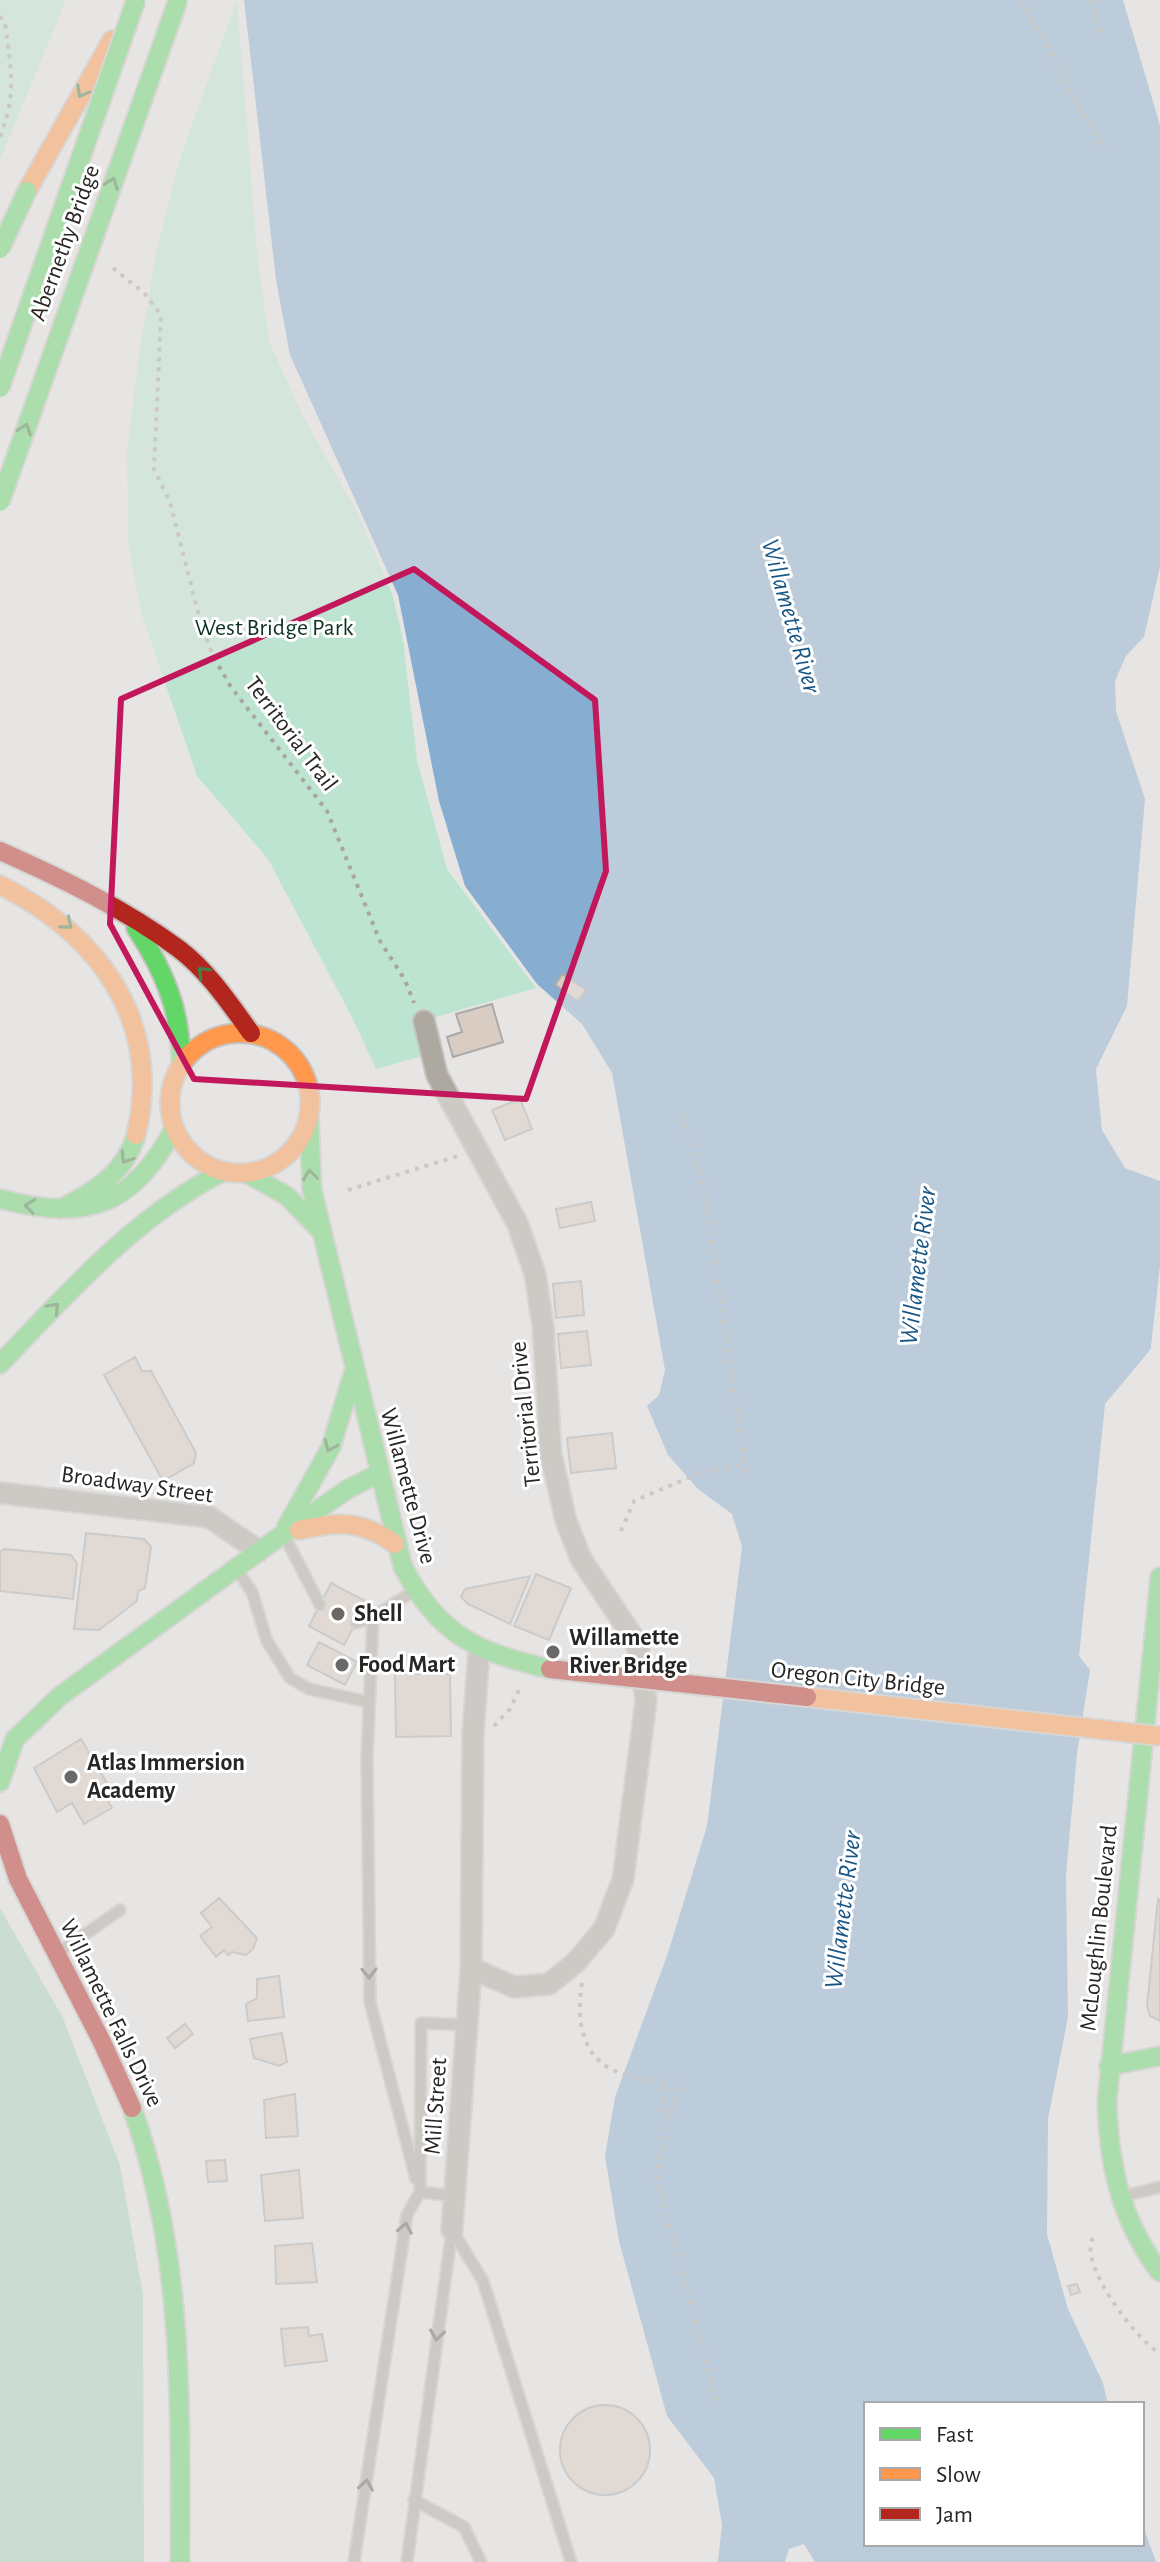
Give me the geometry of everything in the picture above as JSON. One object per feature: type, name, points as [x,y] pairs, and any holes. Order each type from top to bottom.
[{"type":"main road","points":[[0,249],[27,191],[135,0]]},
{"type":"main road","name":"Abernethy Bridge","points":[[0,388],[135,0]]},
{"type":"main road","name":"Abernethy Bridge","points":[[0,502],[178,0]]},
{"type":"main road","points":[[0,851],[59,877],[180,950],[225,996],[251,1033]]},
{"type":"main road","points":[[0,885],[33,899],[68,923],[95,951],[119,986],[133,1019],[142,1056],[140,1116],[134,1145],[121,1167],[96,1191],[60,1209]]},
{"type":"main road","points":[[133,923],[170,983],[182,1034],[181,1064]]},
{"type":"main road","points":[[231,1033],[251,1033],[273,1040],[290,1054],[303,1072],[309,1094],[309,1116],[301,1137],[287,1155],[268,1167],[246,1173],[224,1171],[203,1163],[186,1148],[174,1129],[170,1107],[172,1085],[181,1064],[194,1049],[212,1038],[231,1033]]},
{"type":"main road","name":"Willamette Drive","points":[[309,1116],[312,1190],[395,1544],[414,1591],[441,1627],[479,1651],[550,1669]]},
{"type":"main road","points":[[0,1199],[60,1209],[108,1204],[131,1191],[160,1160],[174,1129]]},
{"type":"main road","points":[[0,1364],[70,1292],[174,1197],[224,1171]]},
{"type":"main road","points":[[246,1173],[287,1196],[322,1232]]},
{"type":"main road","points":[[283,1534],[331,1447],[354,1372]]},
{"type":"main road","points":[[1,1771],[15,1739],[34,1717],[283,1534],[378,1474]]},
{"type":"main road","points":[[283,1534],[355,1521],[376,1530],[395,1544]]},
{"type":"main road","name":"McLoughlin Boulevard","points":[[1160,1577],[1153,1715],[1109,2066],[1108,2130],[1118,2197],[1134,2235],[1160,2272]]},
{"type":"main road","name":"Oregon City Bridge","points":[[550,1669],[1160,1736]]},
{"type":"main road","name":"Willamette Falls Drive","points":[[0,1824],[3,1848],[115,2065],[142,2134],[161,2202],[177,2328],[180,2562]]},
{"type":"main road","points":[[1109,2066],[1160,2056]]},
{"type":"street","name":"Territorial Drive","points":[[424,1021],[437,1075],[449,1103],[480,1150],[518,1225],[535,1274],[543,1326],[551,1455],[566,1521],[581,1559],[633,1637],[639,1652],[646,1701],[623,1879],[604,1929],[549,1984],[514,1987],[471,1968]]},
{"type":"street","name":"Broadway Street","points":[[0,1493],[209,1517],[259,1551]]},
{"type":"street","name":"Mill Street","points":[[452,2230],[471,1968],[473,1734],[479,1651]]},
{"type":"lane","points":[[283,1534],[320,1605]]},
{"type":"lane","points":[[235,1568],[252,1592],[277,1661],[290,1678],[309,1689],[369,1702]]},
{"type":"lane","points":[[356,1623],[373,1617],[414,1591]]},
{"type":"lane","points":[[373,1617],[367,1895],[370,2002],[420,2192]]},
{"type":"lane","points":[[56,1954],[120,1910]]},
{"type":"lane","points":[[354,2562],[407,2215],[420,2192],[421,2023],[468,2025]]},
{"type":"lane","points":[[1118,2197],[1160,2187]]},
{"type":"lane","points":[[420,2192],[455,2196]]},
{"type":"lane","points":[[452,2230],[483,2281],[571,2562]]},
{"type":"lane","name":"Mill Street","points":[[407,2562],[452,2230]]},
{"type":"lane","points":[[414,2500],[464,2527],[481,2562]]},
{"type":"path","points":[[1022,0],[1103,150]]},
{"type":"path","points":[[1092,0],[1101,34]]},
{"type":"path","points":[[0,16],[5,24],[13,87],[10,112],[0,137]]},
{"type":"path","name":"Territorial Trail","points":[[161,315],[154,469],[170,502],[201,624],[231,687],[327,811],[380,941],[405,980],[424,1021]]},
{"type":"path","points":[[682,1114],[704,1189],[747,1479]]},
{"type":"path","points":[[348,1190],[480,1150]]},
{"type":"path","points":[[621,1531],[634,1501],[697,1474],[745,1464]]},
{"type":"path","points":[[494,1726],[515,1700],[521,1684]]},
{"type":"path","points":[[586,1950],[595,1965],[581,1983],[579,2021],[589,2049],[612,2070],[667,2083],[661,2110],[670,2112]]},
{"type":"path","points":[[680,2078],[656,2174],[718,2406]]},
{"type":"path","points":[[1093,2238],[1089,2258],[1108,2293],[1140,2334],[1160,2353]]},
{"type":"highlighted area","points":[[414,569],[595,700],[606,871],[526,1099],[194,1079],[110,924],[121,699]]},
{"type":"green space","points":[[0,0],[66,0],[0,160]]},
{"type":"green space","name":"West Bridge Park","points":[[237,0],[258,264],[270,344],[303,416],[358,514],[393,596],[403,640],[417,760],[447,869],[536,988],[422,1021],[429,1054],[376,1069],[353,1019],[268,859],[197,776],[142,616],[128,543],[127,451],[156,254],[180,158]]},
{"type":"green space","points":[[0,1908],[63,2018],[120,2165],[143,2295],[144,2562],[0,2562]]},
{"type":"water","name":"Willamette River","points":[[244,0],[1123,0],[1160,125],[1160,567],[1144,637],[1126,656],[1115,681],[1116,711],[1145,799],[1127,1006],[1096,1069],[1102,1130],[1125,1168],[1160,1181],[1160,1293],[1156,1343],[1105,1404],[1079,1656],[1090,1670],[1077,1754],[1066,1875],[1068,2017],[1048,2119],[1047,2234],[1068,2309],[1103,2383],[1108,2402],[864,2402],[864,2546],[1144,2546],[1144,2529],[1156,2562],[815,2562],[804,2544],[789,2549],[785,2562],[718,2562],[722,2525],[714,2478],[667,2416],[619,2241],[605,2156],[615,2097],[667,1956],[707,1826],[742,1547],[732,1514],[698,1489],[668,1455],[647,1406],[659,1395],[665,1370],[612,1073],[582,1024],[537,984],[465,886],[439,801],[398,595],[290,355],[276,280]]},
{"type":"pier","points":[[1160,1266],[1160,1343],[1150,1356]]},
{"type":"building","points":[[562,974],[586,990],[578,1001],[555,985]]},
{"type":"building","points":[[492,1004],[503,1042],[453,1057],[447,1037],[462,1032],[456,1014]]},
{"type":"building","points":[[520,1099],[532,1129],[505,1140],[492,1110]]},
{"type":"building","points":[[591,1202],[595,1221],[560,1228],[556,1209]]},
{"type":"building","points":[[581,1281],[584,1315],[556,1318],[553,1284]]},
{"type":"building","points":[[587,1331],[591,1365],[561,1368],[558,1334]]},
{"type":"building","points":[[135,1357],[142,1371],[151,1371],[196,1453],[194,1463],[163,1481],[104,1375]]},
{"type":"building","points":[[612,1433],[616,1468],[571,1473],[567,1438]]},
{"type":"building","points":[[86,1533],[144,1539],[151,1547],[145,1588],[138,1591],[137,1601],[99,1630],[74,1629]]},
{"type":"building","points":[[4,1549],[71,1555],[77,1563],[73,1599],[0,1591],[0,1552]]},
{"type":"building","points":[[536,1574],[571,1588],[549,1640],[514,1626]]},
{"type":"building","points":[[530,1576],[510,1624],[468,1604],[461,1597],[465,1589]]},
{"type":"building","name":"Shell","points":[[331,1583],[367,1602],[344,1645],[309,1626]]},
{"type":"building","points":[[319,1642],[357,1662],[345,1685],[307,1665]]},
{"type":"building","points":[[395,1674],[450,1674],[451,1736],[396,1737]]},
{"type":"building","name":"Atlas Immersion Academy","points":[[81,1739],[108,1785],[101,1790],[112,1808],[84,1824],[72,1803],[57,1812],[34,1768]]},
{"type":"building","points":[[219,1898],[257,1938],[253,1949],[246,1955],[232,1952],[228,1955],[224,1950],[216,1957],[200,1936],[212,1927],[201,1913]]},
{"type":"building","points":[[1158,1899],[1160,2021],[1150,2016],[1147,2006]]},
{"type":"building","points":[[279,1976],[284,2017],[248,2021],[246,2004],[257,1998],[257,1979]]},
{"type":"building","points":[[185,2024],[193,2034],[175,2048],[167,2038]]},
{"type":"building","points":[[282,2033],[287,2062],[279,2066],[254,2058],[250,2039]]},
{"type":"building","points":[[295,2094],[298,2136],[266,2138],[264,2100]]},
{"type":"building","points":[[225,2160],[227,2181],[208,2182],[206,2161]]},
{"type":"building","points":[[299,2170],[303,2218],[265,2221],[261,2175]]},
{"type":"building","points":[[312,2243],[317,2282],[276,2284],[275,2246]]},
{"type":"building","points":[[1077,2284],[1080,2292],[1071,2295],[1068,2286]]},
{"type":"building","points":[[308,2327],[309,2336],[322,2334],[327,2361],[285,2366],[281,2329]]},
{"type":"building","points":[[605,2405],[622,2408],[637,2418],[647,2433],[650,2450],[647,2467],[637,2482],[622,2492],[605,2495],[588,2492],[573,2482],[563,2467],[560,2450],[563,2433],[573,2418],[588,2408]]},
{"type":"traffic: fast","points":[[0,388],[136,0]]},
{"type":"traffic: fast","points":[[0,502],[178,0]]},
{"type":"traffic: fast","points":[[0,249],[27,191]]},
{"type":"traffic: fast","points":[[136,928],[155,960],[169,993],[178,1027],[181,1064]]},
{"type":"traffic: fast","points":[[309,1116],[312,1190],[403,1567],[431,1610],[463,1638],[501,1656],[550,1669]]},
{"type":"traffic: fast","points":[[0,1199],[57,1208],[103,1202],[122,1192],[141,1176],[158,1156],[174,1129]]},
{"type":"traffic: fast","points":[[60,1209],[107,1180],[124,1160],[136,1135]]},
{"type":"traffic: fast","points":[[0,1364],[77,1283],[132,1233],[161,1210],[224,1171]]},
{"type":"traffic: fast","points":[[246,1173],[287,1196],[319,1229]]},
{"type":"traffic: fast","points":[[287,1526],[331,1447],[353,1374]]},
{"type":"traffic: fast","points":[[0,1782],[15,1739],[60,1696],[283,1534],[348,1489],[378,1474]]},
{"type":"traffic: fast","points":[[1160,1577],[1107,2102],[1114,2170],[1120,2192],[1136,2233],[1160,2272]]},
{"type":"traffic: fast","points":[[1109,2066],[1160,2056]]},
{"type":"traffic: fast","points":[[132,2108],[162,2219],[176,2332],[180,2562]]},
{"type":"traffic: slow","points":[[27,191],[112,40]]},
{"type":"traffic: slow","points":[[0,885],[35,905],[66,929],[93,955],[115,985],[131,1018],[140,1054],[142,1093],[136,1135]]},
{"type":"traffic: slow","points":[[240,1033],[267,1039],[289,1054],[304,1076],[310,1103],[304,1130],[289,1152],[267,1167],[240,1173],[213,1167],[191,1152],[176,1130],[170,1103],[176,1076],[191,1054],[213,1039],[240,1033]]},
{"type":"traffic: slow","points":[[299,1530],[349,1525],[371,1530],[395,1544]]},
{"type":"traffic: slow","points":[[807,1697],[1160,1736]]},
{"type":"traffic: jam","points":[[0,851],[92,895],[179,949],[209,978],[251,1033]]},
{"type":"traffic: jam","points":[[550,1669],[807,1697]]},
{"type":"traffic: jam","points":[[0,1824],[18,1879],[102,2042],[132,2108]]},
{"type":"place","name":"Shell","points":[[338,1614]]},
{"type":"place","name":"Willamette River Bridge","points":[[553,1652]]},
{"type":"place","name":"Food Mart","points":[[342,1665]]},
{"type":"place","name":"Atlas Immersion Academy","points":[[71,1777]]}]
